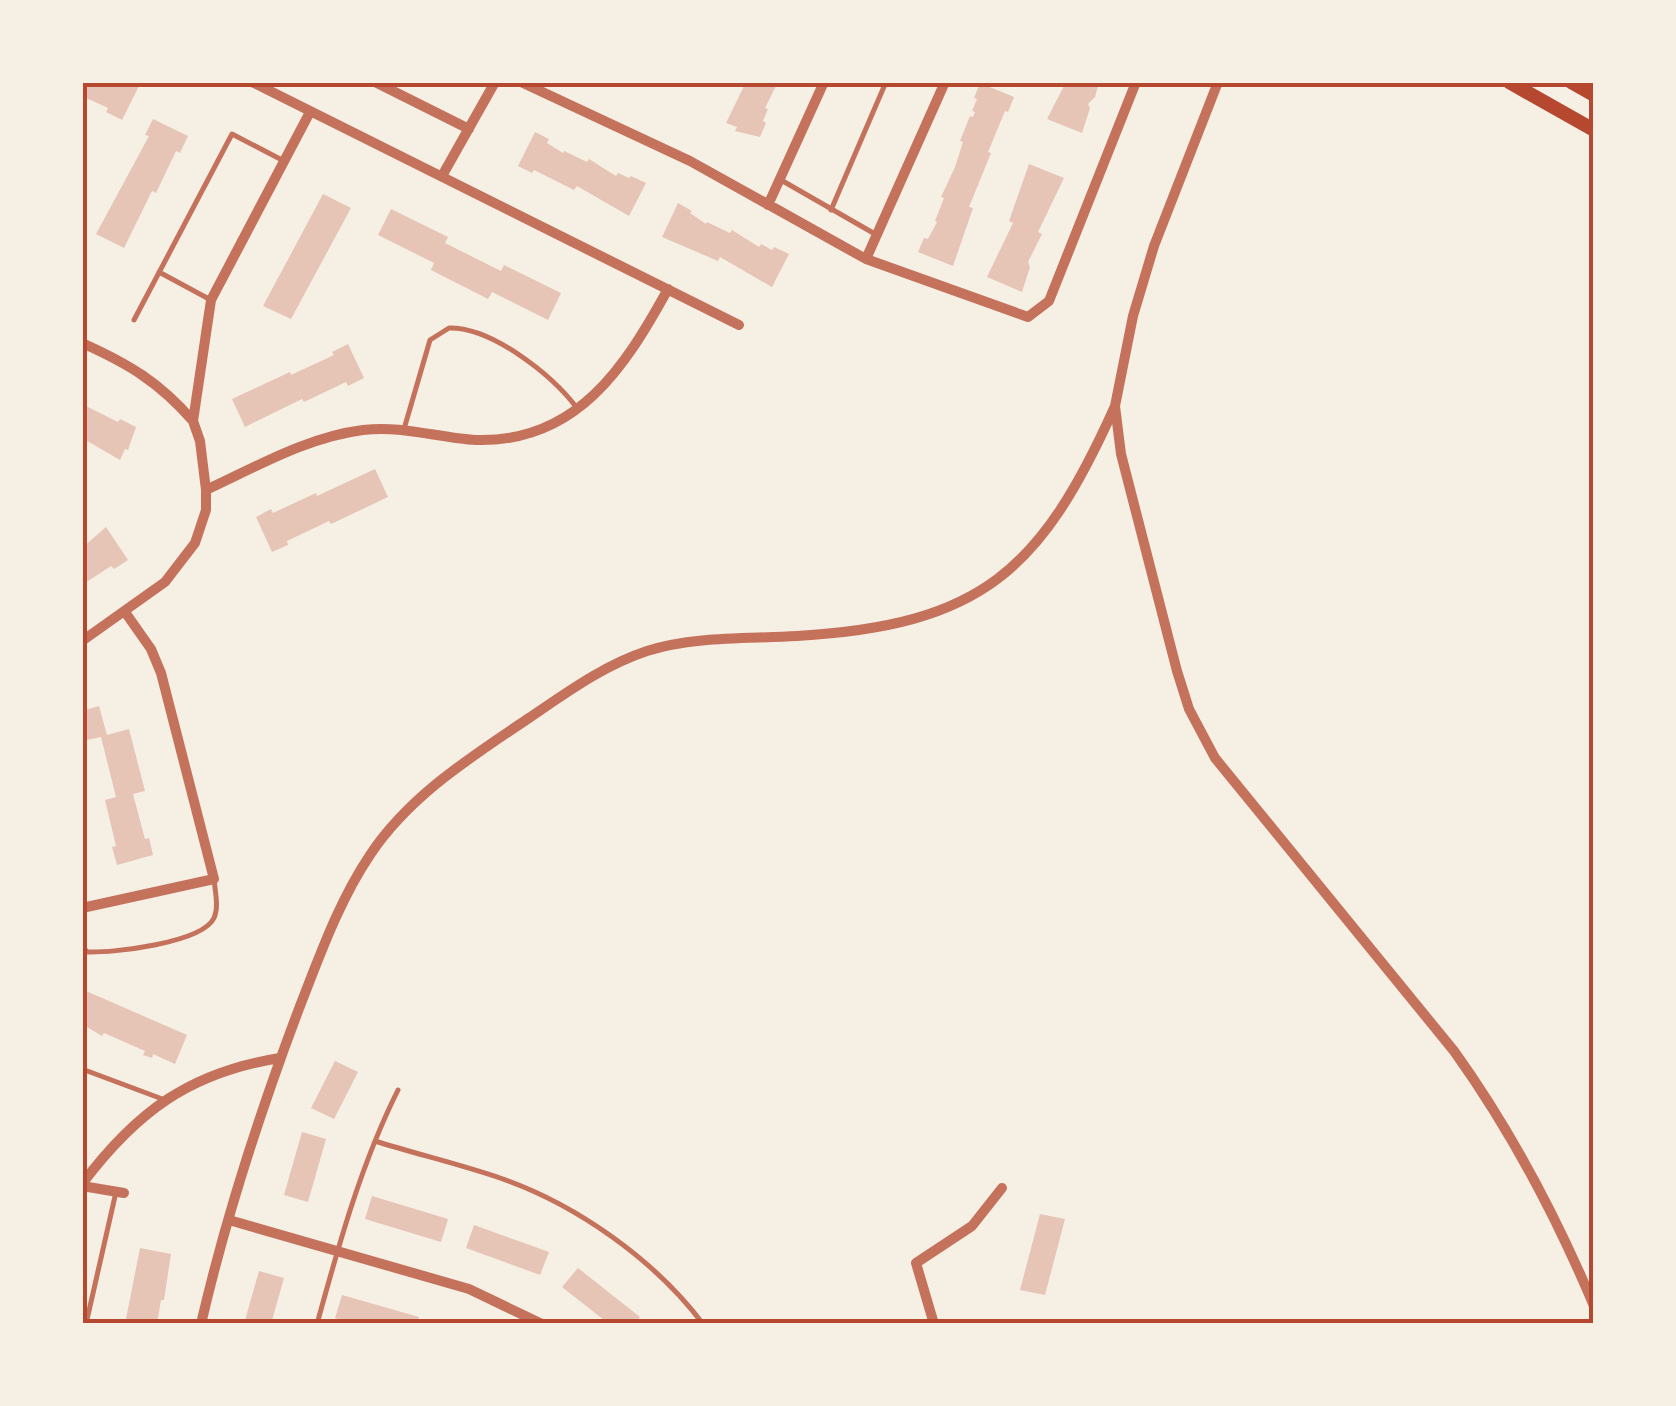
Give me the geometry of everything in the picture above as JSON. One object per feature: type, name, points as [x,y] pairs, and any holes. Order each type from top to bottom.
[{"type":"main road","points":[[1509,82],[1594,130]]},
{"type":"main road","points":[[1570,82],[1594,95]]},
{"type":"street","points":[[252,82],[739,325]]},
{"type":"street","points":[[375,82],[469,129]]},
{"type":"street","points":[[442,176],[495,82]]},
{"type":"street","points":[[520,82],[536,86],[690,161],[866,259],[1028,317],[1049,302],[1136,82]]},
{"type":"street","points":[[768,204],[824,82]]},
{"type":"street","points":[[866,259],[945,82]]},
{"type":"street","points":[[201,1324],[280,1058],[338,914],[370,854],[404,813],[450,772],[594,676],[647,651],[698,642],[870,630],[921,618],[963,601],[1003,576],[1047,532],[1114,406],[1133,316],[1154,246],[1218,82]]},
{"type":"street","points":[[193,421],[211,300],[310,112]]},
{"type":"street","points":[[206,490],[330,436],[362,430],[404,430],[449,438],[509,438],[537,432],[597,394],[638,344],[668,289]]},
{"type":"street","points":[[82,343],[138,369],[193,421],[200,441],[206,490],[206,510],[195,542],[164,582],[82,641]]},
{"type":"street","points":[[1114,406],[1121,454],[1177,672],[1202,734],[1245,798],[1454,1050],[1490,1100],[1594,1306]]},
{"type":"street","points":[[82,908],[214,879],[161,673],[151,648],[125,612]]},
{"type":"street","points":[[120,1192],[82,1185],[126,1131],[164,1100],[227,1070],[280,1058]]},
{"type":"street","points":[[934,1324],[916,1263],[972,1226],[1002,1188]]},
{"type":"street","points":[[229,1220],[469,1290],[542,1324]]},
{"type":"lane","points":[[831,210],[886,82]]},
{"type":"lane","points":[[134,320],[232,134],[282,160]]},
{"type":"lane","points":[[779,179],[878,235]]},
{"type":"lane","points":[[159,272],[211,300]]},
{"type":"lane","points":[[404,430],[430,340],[448,328],[476,333],[528,360],[561,386],[577,408]]},
{"type":"lane","points":[[82,944],[87,952],[105,953],[204,930],[214,918],[214,879]]},
{"type":"lane","points":[[82,1070],[164,1100]]},
{"type":"lane","points":[[317,1324],[374,1141],[398,1090]]},
{"type":"lane","points":[[374,1141],[501,1178],[558,1205],[593,1225],[646,1265],[703,1324]]},
{"type":"lane","points":[[86,1324],[120,1192]]},
{"type":"building","points":[[82,82],[132,82],[139,86],[122,120],[106,112],[108,108],[82,96]]},
{"type":"building","points":[[746,82],[778,82],[765,108],[766,123],[760,137],[735,131],[737,127],[726,123]]},
{"type":"building","points":[[1058,82],[1099,82],[1095,97],[1088,104],[1082,133],[1047,119],[1064,86]]},
{"type":"building","points":[[980,83],[1014,97],[988,152],[991,153],[969,207],[973,208],[953,266],[918,252],[937,222],[944,198],[941,197],[963,142],[960,141],[975,112],[974,98]]},
{"type":"building","points":[[153,119],[188,136],[180,153],[176,151],[156,193],[152,191],[124,248],[96,234],[149,136],[145,135]]},
{"type":"building","points":[[535,132],[563,153],[587,162],[589,159],[616,176],[631,176],[646,183],[629,216],[577,186],[574,190],[518,166]]},
{"type":"building","points":[[1029,164],[1064,178],[1038,232],[1042,234],[1028,262],[1022,292],[987,277],[1013,223],[1009,221]]},
{"type":"building","points":[[323,194],[351,208],[291,319],[263,306]]},
{"type":"building","points":[[678,203],[706,224],[730,233],[732,230],[759,247],[774,247],[789,254],[772,287],[720,257],[718,261],[662,237]]},
{"type":"building","points":[[391,209],[448,237],[445,243],[501,271],[504,265],[561,293],[548,320],[492,292],[488,299],[431,270],[434,263],[378,235]]},
{"type":"building","points":[[348,344],[364,378],[304,402],[302,399],[245,427],[232,399],[334,355],[332,352]]},
{"type":"building","points":[[82,404],[136,427],[120,460],[82,438]]},
{"type":"building","points":[[375,469],[388,497],[331,524],[329,521],[272,552],[256,517],[316,493],[317,496]]},
{"type":"building","points":[[106,527],[128,560],[82,585],[82,548]]},
{"type":"building","points":[[99,706],[107,735],[129,729],[145,791],[133,794],[153,855],[117,865],[105,800],[116,797],[101,737],[82,741],[82,711]]},
{"type":"building","points":[[86,991],[187,1035],[175,1064],[153,1054],[152,1058],[143,1055],[145,1051],[104,1033],[102,1036],[82,1024],[82,999]]},
{"type":"building","points":[[335,1061],[358,1072],[334,1119],[311,1108]]},
{"type":"building","points":[[302,1132],[326,1139],[308,1202],[284,1195]]},
{"type":"building","points":[[372,1196],[448,1219],[441,1242],[365,1219]]},
{"type":"building","points":[[1040,1214],[1065,1219],[1045,1295],[1020,1290]]},
{"type":"building","points":[[474,1225],[549,1252],[540,1275],[466,1248]]},
{"type":"building","points":[[140,1248],[171,1254],[157,1324],[125,1324]]},
{"type":"building","points":[[578,1268],[640,1317],[635,1324],[609,1324],[562,1287]]},
{"type":"building","points":[[259,1271],[284,1278],[271,1324],[244,1324]]},
{"type":"building","points":[[342,1295],[419,1317],[417,1324],[353,1324],[335,1318]]}]
